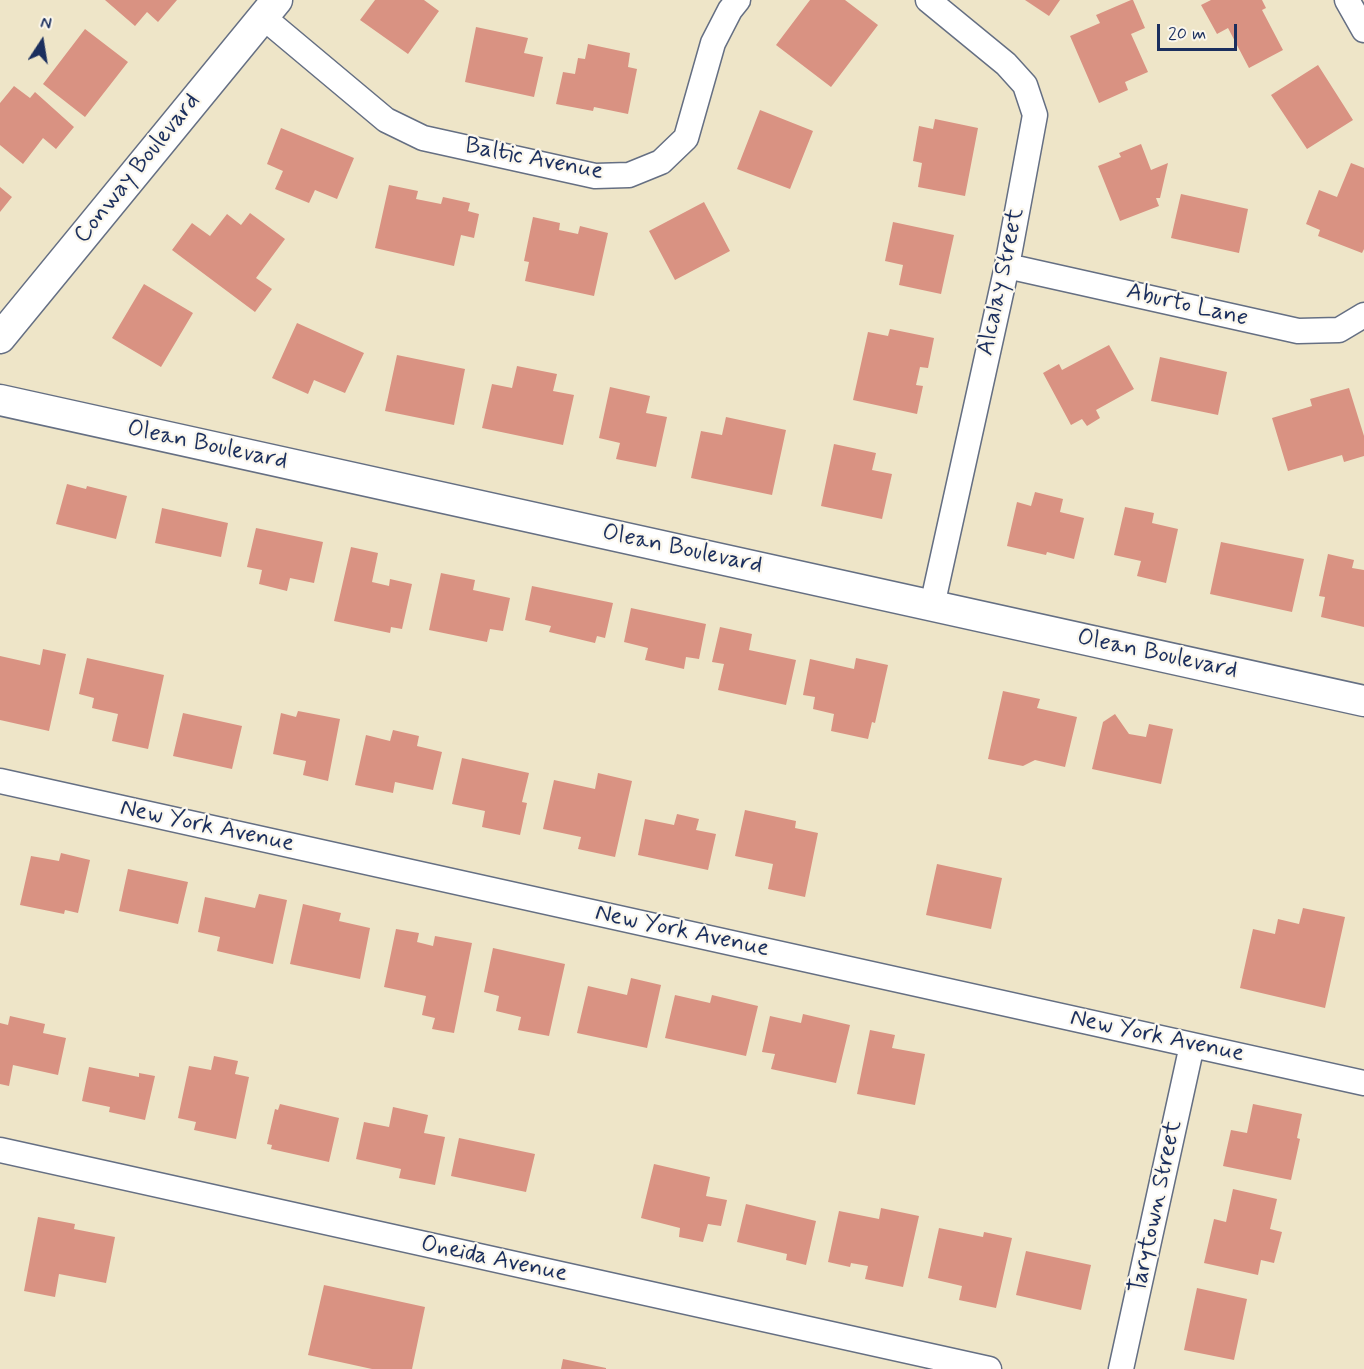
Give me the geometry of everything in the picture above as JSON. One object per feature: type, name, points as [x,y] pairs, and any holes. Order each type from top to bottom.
[{"type":"street","name":"Baltic Avenue","points":[[270,9],[386,120],[423,138],[595,176],[629,175],[661,162],[686,138],[713,43],[730,10],[738,0]]},
{"type":"street","name":"Alcalay Street","points":[[928,0],[1006,64],[1025,85],[1035,116],[1007,266],[932,606]]},
{"type":"street","points":[[1347,0],[1364,30]]},
{"type":"street","name":"Conway Boulevard","points":[[0,338],[270,9]]},
{"type":"street","name":"Aburto Lane","points":[[1007,266],[1298,331],[1339,330],[1364,315]]},
{"type":"street","name":"Olean Boulevard","points":[[0,400],[1364,701]]},
{"type":"street","name":"New York Avenue","points":[[0,781],[1364,1083]]},
{"type":"street","name":"Tarytown Street","points":[[1121,1369],[1192,1045]]},
{"type":"street","name":"Oneida Avenue","points":[[0,1150],[989,1369]]},
{"type":"building","points":[[105,0],[177,0],[158,22],[147,12],[135,26]]},
{"type":"building","points":[[375,0],[424,0],[439,11],[408,54],[360,20]]},
{"type":"building","points":[[810,0],[845,0],[878,25],[831,87],[776,45]]},
{"type":"building","points":[[1025,0],[1060,0],[1049,16]]},
{"type":"building","points":[[1131,0],[1145,28],[1131,34],[1148,72],[1125,82],[1128,90],[1099,103],[1070,36],[1100,23],[1096,15]]},
{"type":"building","points":[[1211,0],[1262,0],[1266,8],[1262,10],[1283,50],[1249,68],[1228,28],[1217,34],[1201,5]]},
{"type":"building","points":[[476,27],[528,38],[524,53],[543,57],[534,97],[465,82]]},
{"type":"building","points":[[85,29],[128,62],[85,117],[43,84]]},
{"type":"building","points":[[588,44],[630,53],[628,67],[637,69],[628,114],[594,107],[593,111],[556,104],[563,72],[575,74],[578,58],[585,59]]},
{"type":"building","points":[[1318,65],[1353,120],[1307,149],[1271,95]]},
{"type":"building","points":[[14,86],[30,98],[35,92],[74,127],[56,149],[43,138],[23,164],[0,145],[0,103]]},
{"type":"building","points":[[760,110],[813,131],[790,189],[737,169]]},
{"type":"building","points":[[935,119],[978,128],[965,196],[918,187],[922,163],[913,161],[919,126],[933,129]]},
{"type":"building","points":[[281,128],[354,158],[337,199],[315,190],[309,203],[275,189],[283,171],[267,164]]},
{"type":"building","points":[[1141,144],[1151,170],[1168,163],[1160,198],[1156,198],[1159,206],[1120,221],[1098,166],[1121,157],[1119,153]]},
{"type":"building","points":[[1351,163],[1364,168],[1364,249],[1362,253],[1318,236],[1320,230],[1306,224],[1319,190],[1337,197]]},
{"type":"building","points":[[389,185],[418,191],[416,199],[441,204],[443,197],[470,203],[468,211],[479,214],[474,238],[461,235],[454,266],[375,248]]},
{"type":"building","points":[[0,187],[12,197],[0,212]]},
{"type":"building","points":[[1181,194],[1248,209],[1239,253],[1171,238]]},
{"type":"building","points":[[704,202],[730,251],[675,280],[649,231]]},
{"type":"building","points":[[250,213],[285,239],[256,278],[272,289],[255,312],[172,250],[192,223],[210,236],[227,214],[241,225]]},
{"type":"building","points":[[533,217],[560,223],[559,230],[578,234],[580,226],[608,233],[594,296],[525,281],[529,262],[524,261]]},
{"type":"building","points":[[893,222],[954,235],[941,294],[899,285],[903,265],[885,261]]},
{"type":"building","points":[[144,284],[193,313],[161,367],[112,338]]},
{"type":"building","points":[[297,323],[364,353],[345,393],[314,380],[308,394],[272,378]]},
{"type":"building","points":[[890,329],[934,338],[928,368],[920,367],[916,385],[923,386],[917,414],[853,400],[868,332],[888,336]]},
{"type":"building","points":[[1109,345],[1134,389],[1096,410],[1100,418],[1087,426],[1082,419],[1071,425],[1043,373],[1059,364],[1062,370]]},
{"type":"building","points":[[397,355],[465,369],[454,425],[385,411]]},
{"type":"building","points":[[1160,357],[1227,372],[1218,415],[1151,401]]},
{"type":"building","points":[[517,366],[557,374],[553,391],[574,395],[563,445],[482,428],[492,384],[512,388]]},
{"type":"building","points":[[610,387],[650,396],[646,413],[667,417],[656,467],[616,459],[620,443],[599,438]]},
{"type":"building","points":[[1349,388],[1364,436],[1364,456],[1344,462],[1342,455],[1288,471],[1272,418],[1312,406],[1310,399]]},
{"type":"building","points":[[726,417],[786,430],[772,495],[691,478],[701,431],[722,435]]},
{"type":"building","points":[[834,444],[876,453],[872,470],[892,474],[882,519],[821,506]]},
{"type":"building","points":[[67,484],[86,489],[87,486],[127,496],[116,539],[56,524]]},
{"type":"building","points":[[1035,492],[1063,499],[1060,512],[1084,518],[1074,559],[1007,546],[1017,502],[1031,506]]},
{"type":"building","points":[[1125,507],[1154,513],[1152,523],[1178,529],[1166,583],[1137,576],[1141,561],[1114,555]]},
{"type":"building","points":[[162,508],[228,523],[221,557],[155,543]]},
{"type":"building","points":[[256,528],[323,542],[314,583],[290,578],[287,591],[259,584],[262,570],[247,567]]},
{"type":"building","points":[[1221,542],[1304,559],[1292,612],[1210,594]]},
{"type":"building","points":[[351,547],[378,553],[372,582],[389,586],[390,579],[412,584],[402,629],[391,627],[390,633],[334,621]]},
{"type":"building","points":[[1328,554],[1354,560],[1352,568],[1364,570],[1364,627],[1321,617],[1325,597],[1319,596]]},
{"type":"building","points":[[441,573],[475,580],[473,590],[510,598],[503,631],[490,629],[487,642],[429,630]]},
{"type":"building","points":[[532,586],[613,603],[605,638],[597,636],[595,643],[549,632],[551,626],[525,620]]},
{"type":"building","points":[[631,608],[706,624],[699,659],[686,657],[684,669],[645,660],[648,648],[624,642]]},
{"type":"building","points":[[720,627],[752,634],[749,650],[796,660],[786,705],[718,690],[724,664],[712,662]]},
{"type":"building","points":[[43,649],[66,654],[49,731],[0,720],[0,656],[40,665]]},
{"type":"building","points":[[87,658],[164,675],[148,749],[112,741],[118,714],[92,708],[94,698],[79,694]]},
{"type":"building","points":[[856,658],[888,665],[875,723],[872,722],[868,739],[831,731],[834,714],[813,709],[815,697],[803,695],[810,659],[854,669]]},
{"type":"building","points":[[1003,691],[1040,699],[1037,708],[1077,717],[1065,767],[1035,760],[1023,766],[988,759]]},
{"type":"building","points":[[298,711],[340,719],[328,781],[303,775],[306,761],[273,754],[281,713],[296,717]]},
{"type":"building","points":[[183,713],[242,726],[232,769],[173,756]]},
{"type":"building","points":[[1115,714],[1129,734],[1146,737],[1149,724],[1173,729],[1161,784],[1092,769],[1103,722]]},
{"type":"building","points":[[393,730],[419,736],[417,746],[442,752],[433,790],[395,782],[393,793],[355,785],[366,735],[390,741]]},
{"type":"building","points":[[462,758],[529,773],[522,802],[527,803],[520,835],[482,827],[485,811],[452,804]]},
{"type":"building","points":[[598,773],[632,781],[615,857],[578,849],[581,837],[543,829],[554,780],[595,789]]},
{"type":"building","points":[[745,810],[796,821],[795,828],[818,833],[805,897],[768,889],[773,864],[735,856]]},
{"type":"building","points":[[677,814],[699,819],[696,830],[716,834],[708,870],[638,855],[645,819],[674,825]]},
{"type":"building","points":[[61,853],[90,860],[78,913],[65,910],[64,914],[20,905],[31,856],[59,861]]},
{"type":"building","points":[[937,864],[1002,878],[991,929],[926,915]]},
{"type":"building","points":[[128,869],[188,882],[178,924],[119,911]]},
{"type":"building","points":[[259,894],[287,900],[273,964],[217,951],[220,937],[198,932],[205,897],[255,908]]},
{"type":"building","points":[[303,904],[341,913],[339,921],[370,928],[360,979],[290,964]]},
{"type":"building","points":[[1303,908],[1345,917],[1325,1008],[1240,988],[1253,929],[1275,934],[1278,919],[1299,924]]},
{"type":"building","points":[[396,929],[419,933],[417,942],[433,946],[435,936],[472,943],[454,1033],[432,1029],[435,1018],[422,1015],[426,996],[384,987]]},
{"type":"building","points":[[493,948],[565,964],[549,1036],[518,1030],[521,1017],[496,1011],[499,996],[484,992]]},
{"type":"building","points":[[631,978],[661,985],[647,1048],[577,1033],[588,986],[627,995]]},
{"type":"building","points":[[675,995],[710,1003],[712,995],[758,1006],[746,1056],[665,1038]]},
{"type":"building","points":[[803,1014],[850,1025],[836,1083],[771,1069],[775,1054],[762,1052],[770,1016],[801,1023]]},
{"type":"building","points":[[10,1016],[45,1024],[43,1033],[66,1038],[58,1075],[13,1065],[9,1086],[0,1084],[0,1023],[8,1025]]},
{"type":"building","points":[[870,1030],[895,1035],[892,1048],[925,1054],[915,1105],[857,1094]]},
{"type":"building","points":[[214,1056],[238,1061],[235,1074],[249,1077],[236,1139],[194,1130],[196,1122],[178,1118],[189,1066],[211,1070]]},
{"type":"building","points":[[89,1067],[139,1077],[139,1073],[155,1076],[145,1120],[109,1112],[110,1107],[82,1101]]},
{"type":"building","points":[[280,1104],[339,1118],[329,1162],[271,1149],[272,1145],[267,1144],[275,1109],[278,1110]]},
{"type":"building","points":[[1253,1104],[1302,1114],[1297,1138],[1300,1139],[1291,1180],[1223,1166],[1231,1130],[1247,1133]]},
{"type":"building","points":[[393,1107],[428,1115],[424,1133],[445,1137],[435,1185],[399,1178],[401,1169],[356,1159],[364,1122],[389,1127]]},
{"type":"building","points":[[459,1138],[535,1154],[526,1192],[451,1176]]},
{"type":"building","points":[[654,1164],[710,1177],[706,1196],[727,1200],[721,1226],[708,1224],[703,1242],[679,1237],[680,1228],[641,1218]]},
{"type":"building","points":[[1233,1189],[1277,1199],[1270,1229],[1282,1232],[1274,1263],[1261,1260],[1258,1275],[1204,1263],[1214,1219],[1226,1222]]},
{"type":"building","points":[[746,1204],[816,1221],[806,1265],[786,1260],[787,1254],[737,1242]]},
{"type":"building","points":[[881,1208],[919,1216],[903,1287],[865,1279],[868,1266],[851,1263],[850,1267],[828,1262],[839,1211],[879,1219]]},
{"type":"building","points":[[38,1217],[75,1224],[74,1229],[115,1237],[106,1283],[59,1274],[55,1297],[24,1291]]},
{"type":"building","points":[[939,1228],[983,1237],[984,1232],[1012,1238],[996,1308],[959,1300],[962,1286],[928,1278]]},
{"type":"building","points":[[1026,1251],[1091,1265],[1081,1310],[1016,1295]]},
{"type":"building","points":[[324,1285],[425,1307],[412,1369],[372,1369],[308,1355]]},
{"type":"building","points":[[1197,1288],[1247,1299],[1234,1360],[1184,1350]]},
{"type":"building","points":[[563,1359],[606,1368],[606,1369],[561,1369]]}]
